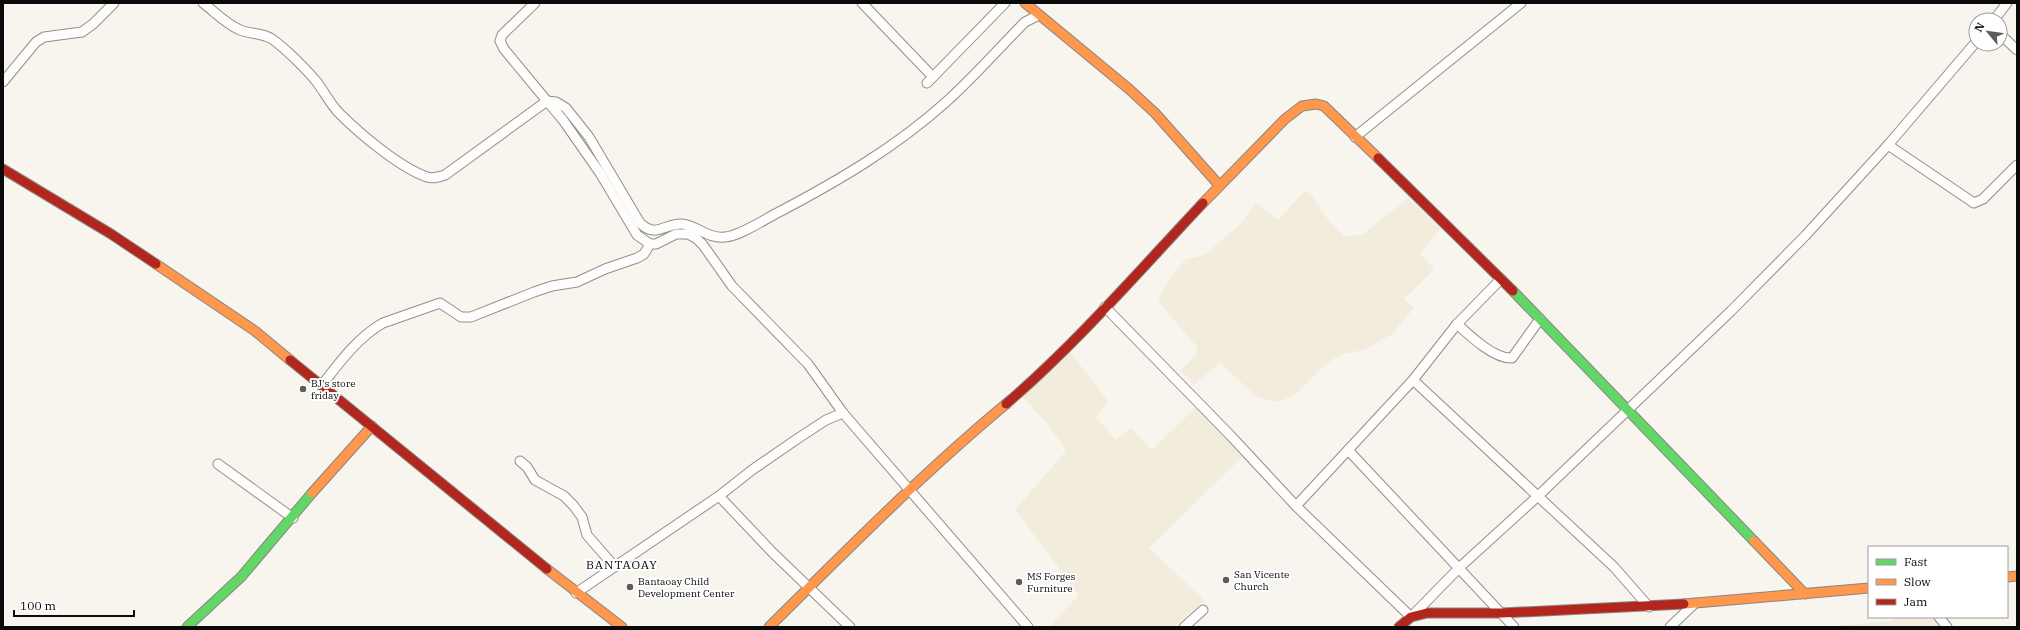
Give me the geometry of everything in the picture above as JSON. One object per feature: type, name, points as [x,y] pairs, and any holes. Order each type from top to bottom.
[{"type":"street","points":[[3,82],[36,42],[44,37],[82,32],[93,24],[114,3]]},
{"type":"street","points":[[203,3],[239,30],[264,35],[272,39],[303,67],[315,80],[338,112],[366,138],[385,152],[428,178],[435,178],[445,175],[547,101],[556,102],[566,108],[589,137],[640,223],[645,228],[655,231],[680,224],[689,225],[713,237],[730,237],[816,193],[889,148],[946,102],[1025,22],[1039,15]]},
{"type":"street","points":[[535,3],[502,35],[500,41],[504,49],[563,120],[600,173],[637,235],[650,244],[662,242],[676,234],[688,234],[696,238],[703,245],[732,286],[808,364],[843,413],[1028,627]]},
{"type":"street","points":[[862,3],[930,80],[1006,3]]},
{"type":"street","points":[[1355,137],[1521,3]]},
{"type":"street","points":[[2000,12],[2007,3]]},
{"type":"street","points":[[1027,4],[1129,89],[1155,114],[1219,185]]},
{"type":"street","points":[[2008,42],[2017,50]]},
{"type":"street","points":[[1399,627],[1411,617],[1460,567],[1538,496],[1731,311],[1805,236],[1888,145],[1968,51]]},
{"type":"street","points":[[769,627],[972,432],[1029,384],[1105,307],[1219,185],[1273,130],[1298,108],[1308,102],[1316,102],[1324,106],[1501,279],[1805,594]]},
{"type":"street","points":[[1888,145],[1974,203],[1983,200],[2017,165]]},
{"type":"street","points":[[3,169],[111,234],[182,280],[255,331],[511,541],[622,627]]},
{"type":"street","points":[[322,385],[344,357],[377,326],[383,323],[440,302],[461,316],[471,317],[552,286],[577,282],[604,268],[637,258],[644,254],[650,244]]},
{"type":"street","points":[[1296,506],[1413,380],[1457,324],[1501,279]]},
{"type":"street","points":[[1105,307],[1230,435],[1296,506],[1411,617]]},
{"type":"street","points":[[1457,324],[1484,346],[1509,358],[1514,357],[1540,319]]},
{"type":"street","points":[[1413,380],[1614,567],[1649,607]]},
{"type":"street","points":[[576,592],[719,496],[752,470],[797,439],[826,420],[843,413]]},
{"type":"street","points":[[187,627],[241,577],[293,518],[342,458],[372,426]]},
{"type":"street","points":[[1348,450],[1460,567],[1514,627]]},
{"type":"street","points":[[520,461],[527,467],[535,480],[564,496],[573,505],[582,517],[587,535],[614,566]]},
{"type":"street","points":[[218,464],[293,518]]},
{"type":"street","points":[[719,496],[742,521],[850,627]]},
{"type":"street","points":[[1411,617],[1434,613],[1502,613],[1649,607],[1868,588]]},
{"type":"street","points":[[1670,627],[1694,604]]},
{"type":"street","points":[[1184,627],[1203,610]]},
{"type":"street","points":[[1941,618],[1947,627]]},
{"type":"shaded area","points":[[1305,191],[1311,195],[1329,221],[1344,236],[1362,235],[1408,198],[1440,229],[1420,254],[1434,269],[1404,299],[1414,308],[1391,335],[1363,350],[1342,354],[1336,357],[1324,366],[1297,393],[1279,402],[1258,398],[1220,363],[1194,385],[1181,370],[1196,355],[1198,348],[1158,301],[1171,276],[1185,260],[1205,255],[1241,223],[1256,203],[1278,220]]},
{"type":"shaded area","points":[[1069,351],[1108,401],[1096,417],[1116,440],[1131,428],[1152,450],[1196,407],[1242,457],[1149,548],[1204,600],[1174,627],[1049,627],[1079,595],[1015,510],[1066,451],[1048,424],[1020,394]]},
{"type":"shaded area","points":[[1900,618],[1934,618],[1940,627],[1826,627],[1890,621]]},
{"type":"traffic: fast","points":[[1513,291],[1754,541]]},
{"type":"traffic: fast","points":[[187,627],[241,577],[312,493]]},
{"type":"traffic: slow","points":[[1025,3],[1129,89],[1155,113],[1219,185]]},
{"type":"traffic: slow","points":[[1203,203],[1285,119],[1302,106],[1316,104],[1324,106],[1378,158]]},
{"type":"traffic: slow","points":[[156,264],[255,331],[290,360]]},
{"type":"traffic: slow","points":[[769,627],[915,485],[1006,404]]},
{"type":"traffic: slow","points":[[312,493],[372,426]]},
{"type":"traffic: slow","points":[[1754,541],[1805,594]]},
{"type":"traffic: slow","points":[[547,569],[622,627]]},
{"type":"traffic: slow","points":[[2008,577],[2017,576]]},
{"type":"traffic: slow","points":[[1684,604],[1868,588]]},
{"type":"traffic: jam","points":[[1378,158],[1513,291]]},
{"type":"traffic: jam","points":[[3,169],[111,234],[156,264]]},
{"type":"traffic: jam","points":[[1006,404],[1082,332],[1203,203]]},
{"type":"traffic: jam","points":[[290,360],[547,569]]},
{"type":"traffic: jam","points":[[1399,627],[1411,617],[1427,613],[1502,613],[1684,604]]},
{"type":"place","name":"BJ's store friday","points":[[303,389]]},
{"type":"place","name":"San Vicente Church","points":[[1226,580]]},
{"type":"place","name":"MS Forges Furniture","points":[[1019,582]]},
{"type":"place","name":"Bantaoay Child Development Center","points":[[630,587]]},
{"type":"district","name":"BANTAOAY","points":[[622,564]]}]
